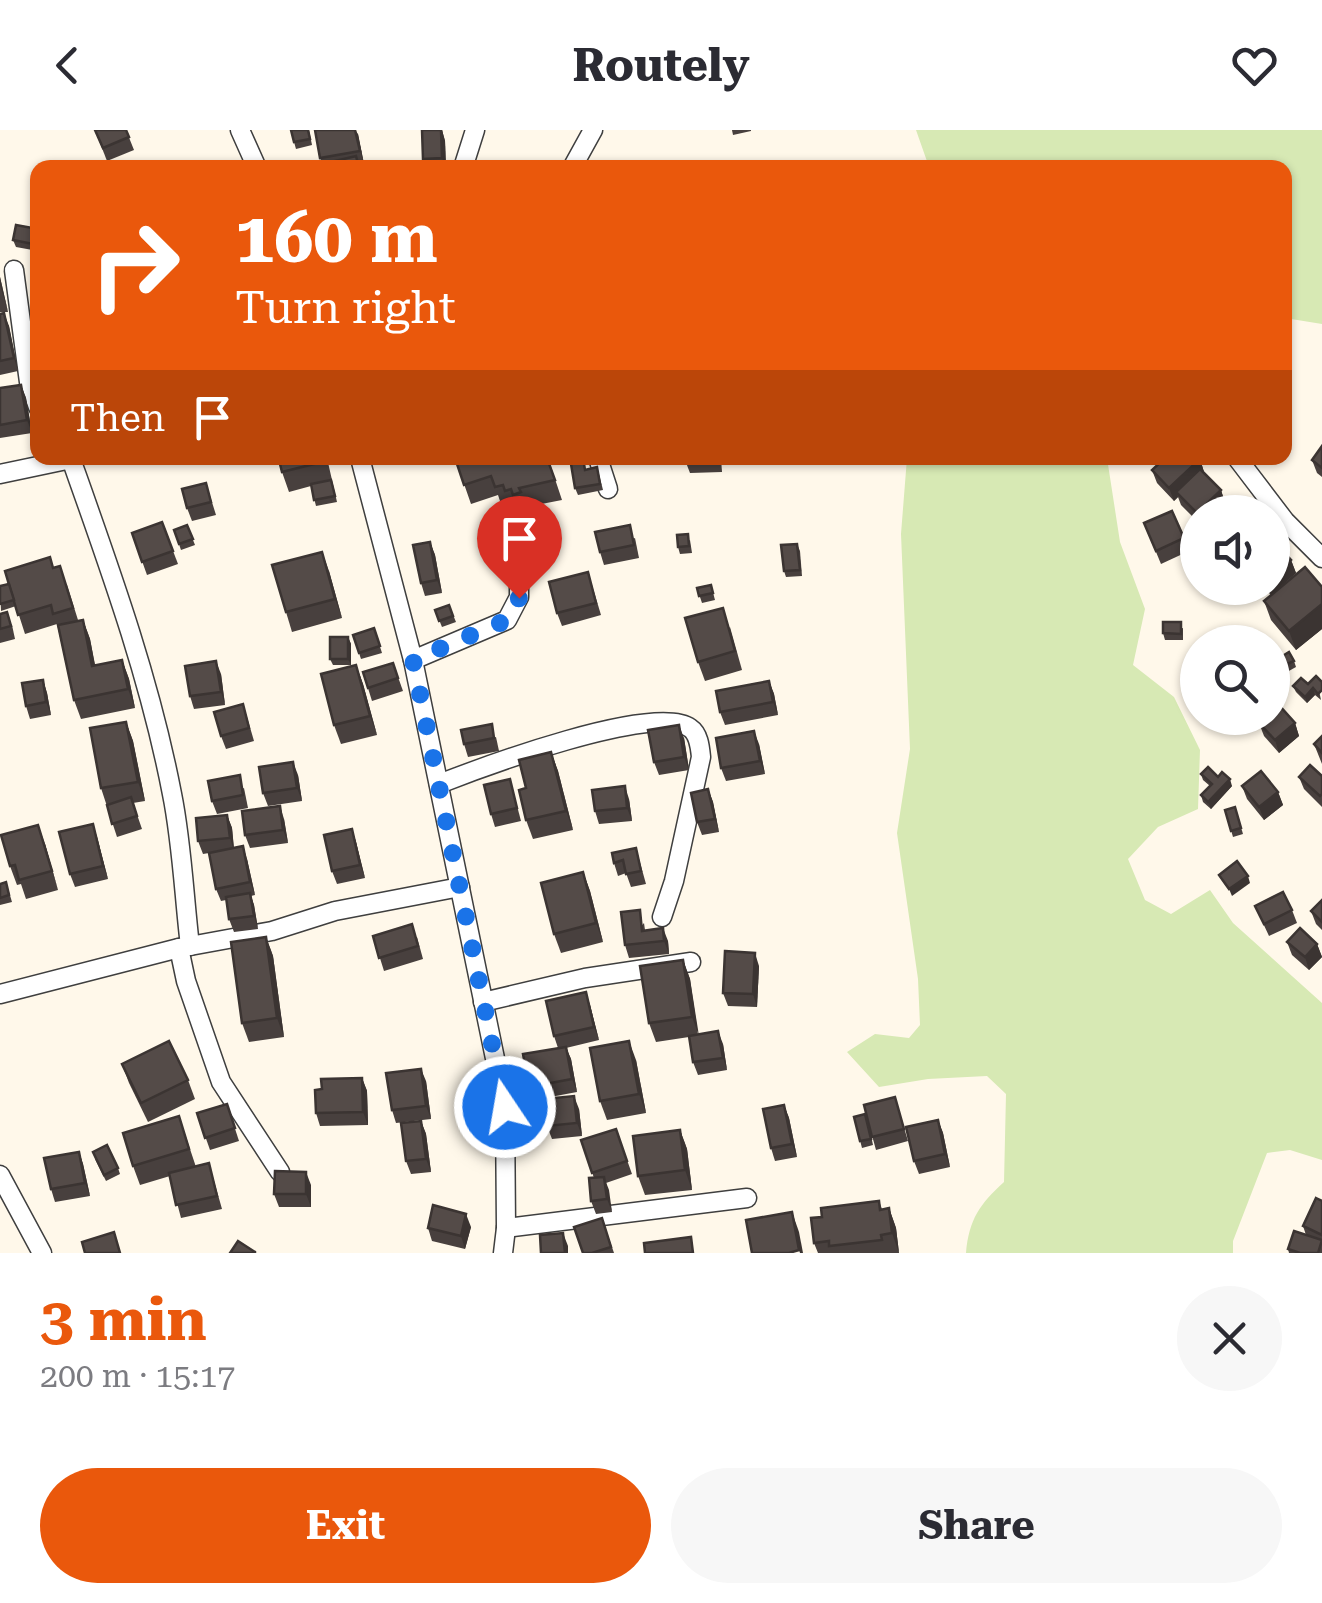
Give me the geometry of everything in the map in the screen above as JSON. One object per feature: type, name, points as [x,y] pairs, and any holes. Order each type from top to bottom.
[{"type":"street","points":[[240,130],[253,160]]},
{"type":"street","points":[[466,160],[475,130]]},
{"type":"street","points":[[576,160],[592,130]]},
{"type":"street","points":[[14,270],[30,385]]},
{"type":"street","points":[[0,474],[39,465]]},
{"type":"street","points":[[67,465],[121,600],[156,720],[173,798],[186,980],[221,1082],[280,1172]]},
{"type":"street","points":[[364,465],[413,660],[505,1107],[503,1253]]},
{"type":"street","points":[[600,465],[608,489]]},
{"type":"street","points":[[1242,465],[1285,521],[1322,558]]},
{"type":"street","points":[[413,660],[507,620],[519,598],[519,554]]},
{"type":"street","points":[[440,784],[506,758],[577,738],[635,726],[677,723],[692,729],[702,756],[674,882],[662,917]]},
{"type":"street","points":[[0,994],[184,947],[272,932],[334,911],[460,887]]},
{"type":"street","points":[[483,1002],[586,978],[692,962]]},
{"type":"street","points":[[0,1175],[42,1253]]},
{"type":"street","points":[[506,1228],[747,1198]]},
{"type":"green space","points":[[916,130],[1322,130],[1322,324],[1292,319],[1292,160],[927,160]]},
{"type":"green space","points":[[906,465],[1108,465],[1120,542],[1145,609],[1133,665],[1174,697],[1180,709],[1180,735],[1193,735],[1200,750],[1198,809],[1158,827],[1128,859],[1145,900],[1171,914],[1210,890],[1233,923],[1322,1003],[1322,1160],[1290,1150],[1267,1153],[1233,1241],[1233,1253],[966,1253],[977,1213],[1004,1182],[1006,1094],[987,1076],[879,1087],[847,1052],[875,1034],[909,1038],[920,1025],[918,979],[897,833],[910,749],[901,534]]},
{"type":"building","points":[[95,130],[126,130],[129,137],[103,148]]},
{"type":"building","points":[[291,130],[308,130],[310,139],[294,142]]},
{"type":"building","points":[[315,130],[355,130],[360,151],[320,158]]},
{"type":"building","points":[[422,130],[441,130],[442,158],[423,159]]},
{"type":"building","points":[[16,225],[30,228],[30,243],[13,240]]},
{"type":"building","points":[[4,313],[14,358],[0,361],[0,314]]},
{"type":"building","points":[[21,385],[27,420],[0,425],[0,388]]},
{"type":"building","points":[[1322,446],[1322,468],[1312,460]]},
{"type":"building","points":[[280,465],[310,465],[282,472]]},
{"type":"building","points":[[457,465],[550,465],[555,480],[519,488],[521,492],[513,495],[503,485],[495,487],[491,476],[464,485]]},
{"type":"building","points":[[571,465],[584,465],[585,470],[597,467],[600,484],[575,488]]},
{"type":"building","points":[[1157,465],[1194,465],[1169,488],[1152,470]]},
{"type":"building","points":[[1200,469],[1221,490],[1216,495],[1180,496],[1176,492]]},
{"type":"building","points":[[331,480],[335,496],[314,500],[311,484]]},
{"type":"building","points":[[206,483],[211,502],[187,508],[182,489]]},
{"type":"building","points":[[546,510],[552,533],[532,538],[526,515]]},
{"type":"building","points":[[1172,511],[1180,540],[1156,551],[1144,523]]},
{"type":"building","points":[[162,522],[173,551],[142,562],[132,533]]},
{"type":"building","points":[[187,525],[193,539],[179,544],[174,530]]},
{"type":"building","points":[[630,525],[634,545],[600,552],[595,532]]},
{"type":"building","points":[[688,534],[689,546],[678,547],[677,535]]},
{"type":"building","points":[[430,542],[437,580],[421,583],[413,545]]},
{"type":"building","points":[[797,544],[800,570],[784,571],[781,545]]},
{"type":"building","points":[[322,552],[335,599],[286,612],[272,565]]},
{"type":"building","points":[[50,557],[53,568],[60,566],[73,608],[53,614],[51,605],[18,615],[5,571]]},
{"type":"building","points":[[1305,567],[1322,587],[1322,604],[1290,630],[1290,625],[1284,625],[1267,605],[1290,605],[1290,579]]},
{"type":"building","points":[[588,572],[596,603],[557,613],[549,582]]},
{"type":"building","points":[[9,584],[14,600],[0,604],[0,586]]},
{"type":"building","points":[[711,585],[713,593],[699,596],[697,588]]},
{"type":"building","points":[[449,605],[453,616],[439,621],[435,610]]},
{"type":"building","points":[[723,608],[735,651],[698,662],[685,618]]},
{"type":"building","points":[[7,612],[11,626],[0,629],[0,614]]},
{"type":"building","points":[[83,620],[92,666],[122,660],[128,689],[74,700],[58,625]]},
{"type":"building","points":[[1163,622],[1181,622],[1180,634],[1163,633]]},
{"type":"building","points":[[374,628],[380,646],[359,653],[353,635]]},
{"type":"building","points":[[330,637],[348,637],[348,659],[330,659]]},
{"type":"building","points":[[216,661],[221,692],[190,696],[185,666]]},
{"type":"building","points":[[393,663],[398,678],[368,688],[363,672]]},
{"type":"building","points":[[356,665],[370,716],[334,725],[321,674]]},
{"type":"building","points":[[1316,676],[1322,682],[1318,694],[1313,688],[1305,697],[1293,686],[1301,678],[1308,684]]},
{"type":"building","points":[[43,680],[46,702],[26,706],[22,683]]},
{"type":"building","points":[[769,681],[773,702],[720,712],[716,691]]},
{"type":"building","points":[[243,704],[249,728],[221,736],[214,712]]},
{"type":"building","points":[[126,722],[138,782],[101,788],[90,728]]},
{"type":"building","points":[[492,724],[494,738],[464,744],[461,730]]},
{"type":"building","points":[[679,725],[684,757],[654,762],[648,730]]},
{"type":"building","points":[[754,731],[760,761],[721,768],[716,738]]},
{"type":"building","points":[[1322,736],[1322,753],[1314,744]]},
{"type":"building","points":[[551,752],[566,811],[526,820],[519,790],[526,788],[519,760]]},
{"type":"building","points":[[293,762],[297,788],[263,793],[259,767]]},
{"type":"building","points":[[1310,765],[1322,776],[1320,796],[1299,777]]},
{"type":"building","points":[[1208,767],[1218,777],[1222,772],[1230,779],[1208,802],[1201,795],[1212,784],[1201,774]]},
{"type":"building","points":[[1261,771],[1278,792],[1259,807],[1242,786]]},
{"type":"building","points":[[240,775],[243,795],[212,801],[208,781]]},
{"type":"building","points":[[510,779],[517,808],[491,814],[484,785]]},
{"type":"building","points":[[625,786],[627,808],[595,811],[592,790]]},
{"type":"building","points":[[708,789],[715,819],[697,822],[691,793]]},
{"type":"building","points":[[131,797],[137,816],[112,824],[107,805]]},
{"type":"building","points":[[280,806],[283,830],[245,835],[242,811]]},
{"type":"building","points":[[1235,807],[1241,828],[1231,831],[1225,810]]},
{"type":"building","points":[[227,815],[230,838],[198,841],[196,818]]},
{"type":"building","points":[[93,824],[103,866],[70,874],[59,832]]},
{"type":"building","points":[[38,825],[52,871],[19,880],[15,865],[10,866],[1,835]]},
{"type":"building","points":[[352,829],[360,865],[332,871],[324,835]]},
{"type":"building","points":[[243,846],[250,882],[216,889],[209,853]]},
{"type":"building","points":[[636,848],[641,871],[626,874],[623,860],[614,863],[612,853]]},
{"type":"building","points":[[1237,861],[1248,876],[1229,889],[1219,875]]},
{"type":"building","points":[[583,872],[596,923],[554,934],[541,883]]},
{"type":"building","points":[[6,882],[9,895],[0,898],[0,884]]},
{"type":"building","points":[[1283,892],[1292,910],[1264,924],[1255,906]]},
{"type":"building","points":[[250,893],[254,916],[229,919],[226,897]]},
{"type":"building","points":[[1322,900],[1322,922],[1311,911]]},
{"type":"building","points":[[640,910],[642,931],[663,928],[664,941],[625,945],[621,912]]},
{"type":"building","points":[[412,924],[418,946],[379,958],[373,936]]},
{"type":"building","points":[[1300,928],[1317,944],[1305,957],[1287,942]]},
{"type":"building","points":[[266,937],[277,1018],[242,1023],[231,942]]},
{"type":"building","points":[[725,951],[755,953],[753,994],[723,993]]},
{"type":"building","points":[[683,960],[692,1017],[649,1023],[640,966]]},
{"type":"building","points":[[586,992],[594,1027],[554,1036],[546,1001]]},
{"type":"building","points":[[718,1031],[723,1058],[693,1062],[689,1036]]},
{"type":"building","points":[[169,1041],[188,1080],[141,1103],[122,1064]]},
{"type":"building","points":[[629,1041],[639,1094],[600,1101],[590,1048]]},
{"type":"building","points":[[566,1047],[572,1079],[529,1087],[523,1054]]},
{"type":"building","points":[[421,1069],[426,1106],[392,1110],[386,1073]]},
{"type":"building","points":[[362,1078],[363,1112],[316,1113],[315,1090],[322,1089],[321,1079]]},
{"type":"building","points":[[574,1096],[577,1123],[547,1126],[544,1099]]},
{"type":"building","points":[[895,1097],[904,1129],[872,1137],[864,1105]]},
{"type":"building","points":[[227,1104],[235,1128],[205,1138],[197,1113]]},
{"type":"building","points":[[784,1105],[792,1144],[771,1148],[763,1109]]},
{"type":"building","points":[[865,1114],[871,1139],[860,1141],[854,1117]]},
{"type":"building","points":[[179,1116],[189,1149],[133,1166],[123,1133]]},
{"type":"building","points":[[938,1120],[945,1154],[914,1161],[906,1127]]},
{"type":"building","points":[[421,1121],[426,1159],[406,1161],[401,1123]]},
{"type":"building","points":[[616,1129],[627,1161],[592,1173],[581,1140]]},
{"type":"building","points":[[680,1130],[685,1170],[638,1176],[633,1136]]},
{"type":"building","points":[[107,1145],[118,1168],[104,1175],[93,1152]]},
{"type":"building","points":[[79,1152],[85,1183],[51,1189],[44,1158]]},
{"type":"building","points":[[209,1163],[217,1196],[176,1205],[169,1173]]},
{"type":"building","points":[[275,1171],[306,1172],[306,1194],[274,1194]]},
{"type":"building","points":[[604,1177],[607,1199],[591,1201],[589,1178]]},
{"type":"building","points":[[1316,1198],[1322,1201],[1322,1235],[1303,1226]]},
{"type":"building","points":[[879,1201],[880,1210],[889,1208],[892,1233],[881,1235],[882,1240],[829,1246],[829,1241],[814,1243],[811,1218],[822,1217],[821,1208]]},
{"type":"building","points":[[433,1205],[466,1214],[461,1236],[428,1228]]},
{"type":"building","points":[[792,1212],[799,1250],[752,1253],[746,1220]]},
{"type":"building","points":[[602,1218],[611,1247],[583,1253],[574,1227]]},
{"type":"building","points":[[1294,1231],[1322,1240],[1318,1253],[1288,1249]]},
{"type":"building","points":[[114,1232],[120,1253],[85,1253],[82,1242]]},
{"type":"building","points":[[563,1233],[565,1253],[541,1253],[540,1235]]},
{"type":"building","points":[[691,1237],[693,1253],[645,1253],[644,1243]]},
{"type":"building","points":[[238,1241],[255,1252],[255,1253],[230,1253]]},
{"type":"route","points":[[505,1107],[413,660],[497,626],[515,610],[519,598]]}]
